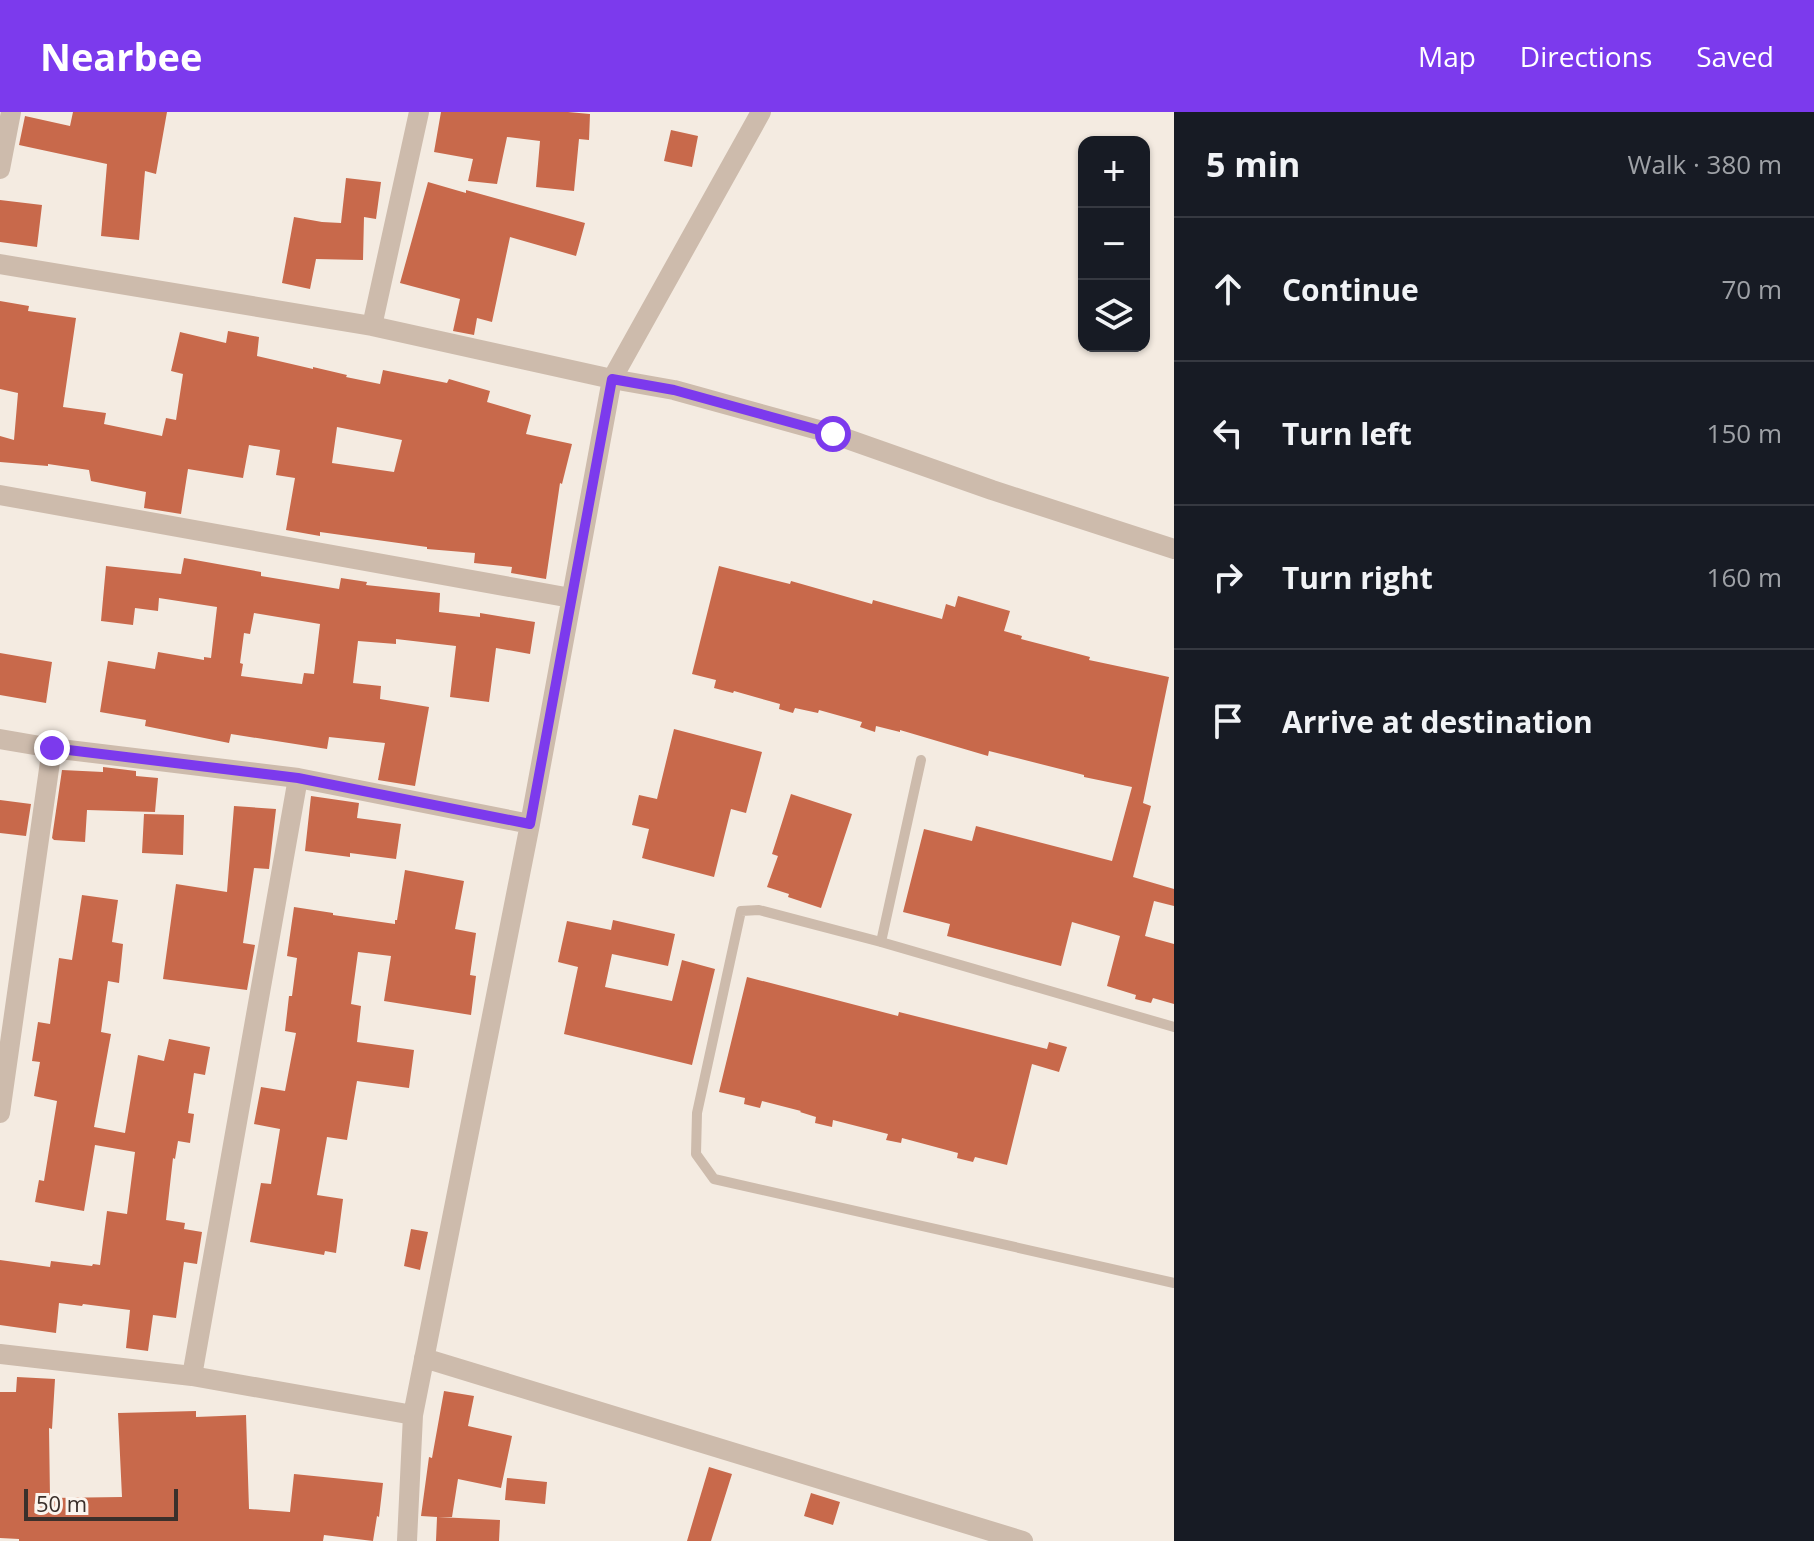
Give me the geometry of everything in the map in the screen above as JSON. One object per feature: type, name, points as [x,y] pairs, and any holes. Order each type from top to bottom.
[{"type":"street","points":[[0,169],[11,112]]},
{"type":"street","points":[[372,326],[419,112]]},
{"type":"street","points":[[407,1541],[413,1415],[530,824],[612,379],[761,112]]},
{"type":"street","points":[[0,264],[372,326],[674,390],[833,434],[1174,549]]},
{"type":"street","points":[[0,495],[571,598]]},
{"type":"street","points":[[0,739],[298,778],[530,824]]},
{"type":"street","points":[[0,1113],[52,748]]},
{"type":"street","points":[[192,1376],[298,778]]},
{"type":"street","points":[[0,1354],[192,1376],[413,1415]]},
{"type":"street","points":[[424,1358],[1023,1541]]},
{"type":"lane","points":[[881,942],[921,760]]},
{"type":"lane","points":[[1174,1027],[881,942],[759,910],[741,911],[697,1113],[696,1154],[714,1179],[1174,1283]]},
{"type":"building","points":[[73,112],[167,112],[156,174],[145,171],[139,240],[101,236],[107,164],[19,145],[25,116],[70,126]]},
{"type":"building","points":[[441,112],[590,114],[589,140],[579,139],[574,191],[536,187],[540,141],[507,137],[497,184],[468,181],[473,159],[434,152]]},
{"type":"building","points":[[671,130],[698,136],[692,167],[664,161]]},
{"type":"building","points":[[346,178],[381,182],[376,219],[364,217],[363,260],[316,259],[310,289],[282,283],[294,217],[341,223]]},
{"type":"building","points":[[428,182],[585,223],[576,256],[510,237],[492,322],[477,318],[474,335],[453,331],[460,299],[400,283]]},
{"type":"building","points":[[0,200],[42,205],[37,247],[0,242]]},
{"type":"building","points":[[0,301],[29,306],[28,311],[76,318],[63,407],[106,413],[104,424],[162,436],[166,418],[176,420],[183,374],[171,371],[180,332],[226,343],[228,331],[259,337],[257,356],[380,384],[383,370],[447,383],[449,379],[490,391],[487,402],[531,415],[526,434],[572,444],[560,483],[546,579],[511,573],[512,567],[474,563],[475,553],[286,530],[295,478],[276,475],[280,450],[249,445],[243,478],[188,469],[181,514],[144,508],[146,492],[91,481],[89,470],[0,462],[0,436],[14,440],[18,393],[0,389]],"holes":[[[337,427],[402,440],[394,472],[332,463]]]},
{"type":"building","points":[[184,558],[261,572],[261,576],[339,589],[341,578],[367,582],[366,585],[440,593],[439,612],[480,617],[480,613],[535,622],[530,654],[496,648],[489,702],[450,697],[456,646],[396,639],[396,644],[358,641],[353,683],[381,686],[380,699],[429,707],[415,786],[378,780],[385,743],[329,737],[327,749],[231,734],[229,743],[145,726],[146,720],[100,712],[108,661],[155,669],[158,652],[204,660],[204,657],[211,658],[217,607],[159,598],[158,611],[135,608],[133,625],[101,621],[106,566],[181,574]],"holes":[[[254,613],[320,624],[314,674],[304,673],[302,684],[241,676],[244,633],[250,634]]]},
{"type":"building","points":[[719,566],[790,584],[791,581],[872,604],[873,600],[942,619],[946,604],[955,607],[958,596],[1010,611],[1004,631],[1022,636],[1021,639],[1090,657],[1089,660],[1169,677],[1143,803],[1151,806],[1133,877],[1174,889],[1174,906],[1154,901],[1145,936],[1174,944],[1174,1004],[1153,998],[1151,1003],[1135,999],[1136,995],[1107,986],[1120,936],[1072,922],[1061,966],[947,936],[950,924],[903,912],[924,829],[972,841],[976,826],[1112,861],[1132,787],[989,751],[988,756],[900,730],[876,726],[875,732],[860,727],[862,722],[819,710],[818,713],[795,708],[793,713],[779,709],[780,704],[714,688],[716,680],[692,674]]},
{"type":"building","points":[[0,653],[52,662],[46,703],[0,695]]},
{"type":"building","points":[[674,729],[762,752],[746,813],[731,809],[714,877],[642,858],[649,829],[632,825],[639,795],[657,799]]},
{"type":"building","points":[[103,767],[136,771],[136,776],[158,778],[155,812],[87,810],[85,842],[54,840],[62,770],[103,772]]},
{"type":"building","points":[[791,794],[852,814],[821,908],[767,887],[778,856],[772,854]]},
{"type":"building","points":[[311,796],[359,803],[357,818],[401,824],[396,859],[305,851]]},
{"type":"building","points":[[0,800],[31,804],[26,836],[0,833]]},
{"type":"building","points":[[234,806],[276,809],[269,869],[254,868],[243,943],[255,945],[247,990],[163,979],[176,884],[227,892]]},
{"type":"building","points":[[144,814],[184,815],[183,855],[142,853]]},
{"type":"building","points":[[405,870],[464,881],[455,929],[476,933],[470,975],[476,976],[471,1015],[384,1001],[391,956],[358,952],[351,1004],[361,1006],[357,1042],[414,1050],[409,1088],[357,1081],[347,1140],[327,1137],[317,1195],[343,1199],[336,1253],[325,1251],[324,1255],[250,1242],[261,1183],[271,1184],[280,1129],[254,1124],[261,1087],[285,1091],[296,1033],[285,1031],[297,958],[287,956],[294,907],[395,924]]},
{"type":"building","points":[[82,895],[118,900],[112,942],[123,944],[119,983],[108,981],[101,1032],[111,1034],[94,1127],[125,1133],[138,1055],[164,1061],[169,1039],[210,1047],[205,1075],[194,1073],[188,1113],[194,1114],[190,1143],[178,1141],[166,1220],[185,1223],[184,1229],[202,1232],[197,1264],[184,1262],[176,1318],[153,1315],[148,1351],[126,1348],[130,1310],[59,1303],[56,1333],[0,1325],[0,1260],[50,1267],[51,1261],[100,1265],[107,1211],[127,1214],[135,1152],[95,1145],[84,1211],[35,1202],[39,1180],[44,1181],[57,1101],[34,1096],[40,1062],[32,1061],[38,1022],[50,1024],[59,958],[72,960]]},
{"type":"building","points":[[613,920],[675,934],[668,966],[612,954],[605,987],[672,1001],[682,960],[715,969],[692,1065],[564,1034],[578,967],[558,962],[567,921],[611,930]]},
{"type":"building","points":[[747,977],[898,1016],[899,1012],[1047,1049],[1049,1042],[1067,1047],[1059,1072],[1032,1064],[1007,1165],[975,1157],[973,1162],[957,1158],[958,1153],[902,1138],[901,1143],[886,1140],[888,1134],[833,1120],[832,1127],[815,1123],[816,1117],[762,1101],[760,1108],[744,1104],[745,1098],[719,1092]]},
{"type":"building","points":[[411,1229],[428,1232],[420,1270],[404,1266]]},
{"type":"building","points":[[17,1377],[55,1379],[52,1429],[49,1428],[50,1498],[122,1497],[118,1413],[196,1411],[196,1417],[246,1415],[249,1509],[290,1512],[294,1474],[383,1483],[373,1541],[324,1535],[323,1541],[19,1541],[0,1538],[0,1392],[16,1392]]},
{"type":"building","points":[[444,1391],[474,1396],[468,1426],[512,1436],[501,1488],[458,1479],[452,1517],[438,1517],[500,1520],[499,1541],[436,1541],[437,1517],[421,1516],[429,1457],[432,1458]]},
{"type":"building","points":[[709,1467],[732,1474],[711,1541],[687,1541]]},
{"type":"building","points":[[507,1478],[547,1482],[545,1504],[505,1500]]},
{"type":"building","points":[[811,1493],[840,1502],[833,1525],[804,1516]]},
{"type":"route","points":[[52,748],[298,778],[530,824],[612,379],[674,390],[833,434]]}]
